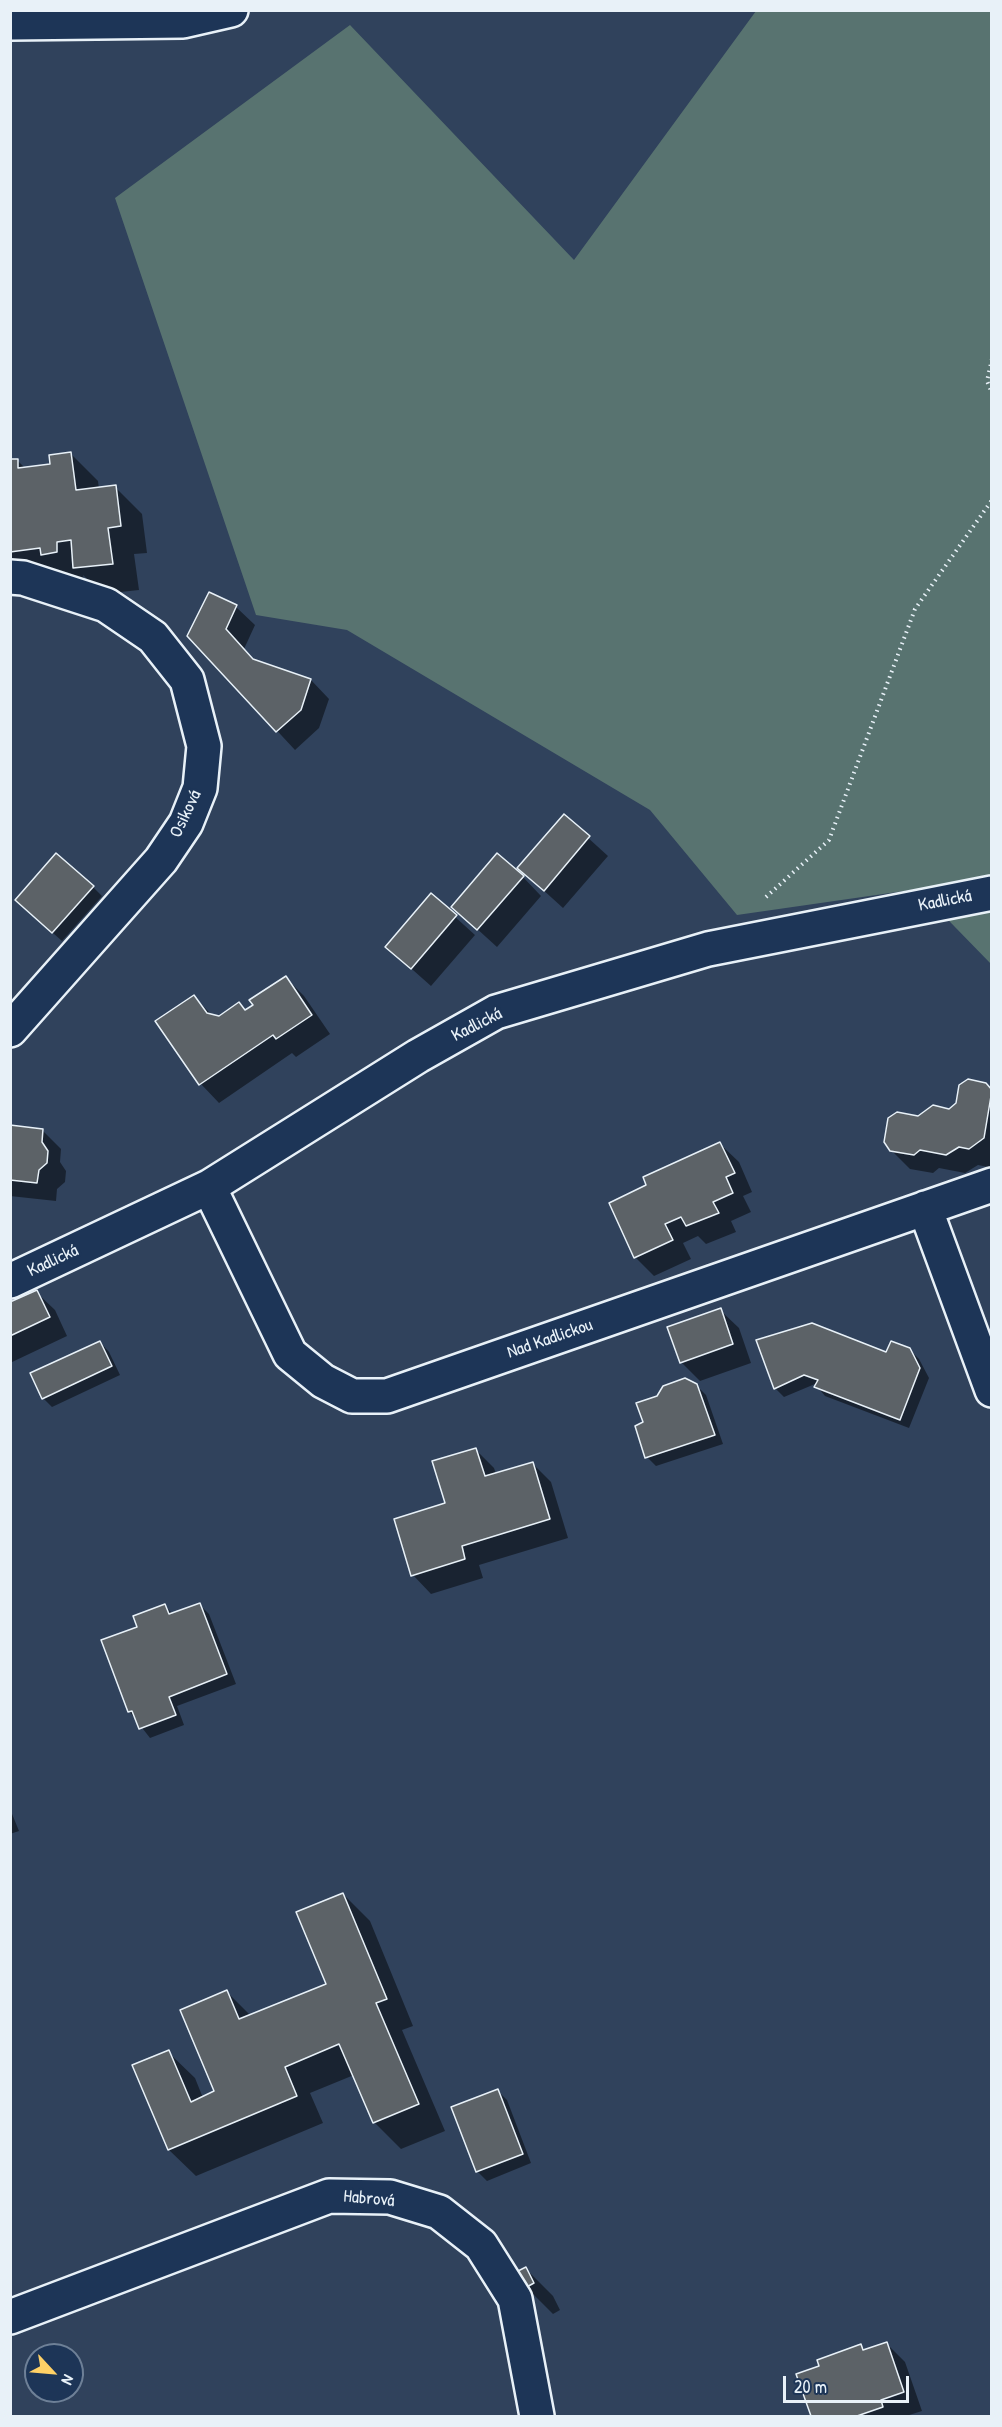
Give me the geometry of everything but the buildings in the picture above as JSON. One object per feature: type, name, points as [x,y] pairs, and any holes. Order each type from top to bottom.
[{"type":"street","points":[[10,24],[183,21],[231,10]]},
{"type":"street","name":"Osiková","points":[[10,578],[23,578],[106,605],[153,637],[187,680],[204,746],[200,788],[186,823],[161,860],[10,1030]]},
{"type":"street","name":"Kadlická","points":[[10,1281],[208,1187],[418,1056],[496,1012],[708,949],[992,892]]},
{"type":"street","name":"Nad Kadlickou","points":[[208,1187],[290,1354],[323,1381],[352,1396],[387,1396],[992,1185]]},
{"type":"street","points":[[925,1208],[992,1390]]},
{"type":"street","name":"Habrová","points":[[10,2317],[329,2196],[390,2197],[439,2212],[481,2245],[515,2299],[537,2416]]},
{"type":"path","points":[[992,359],[987,381],[992,393]]},
{"type":"path","points":[[760,902],[830,840],[915,609],[992,500]]},
{"type":"green space","points":[[756,11],[991,11],[991,964],[918,889],[737,915],[650,810],[347,630],[256,615],[115,198],[350,25],[574,260]]}]
